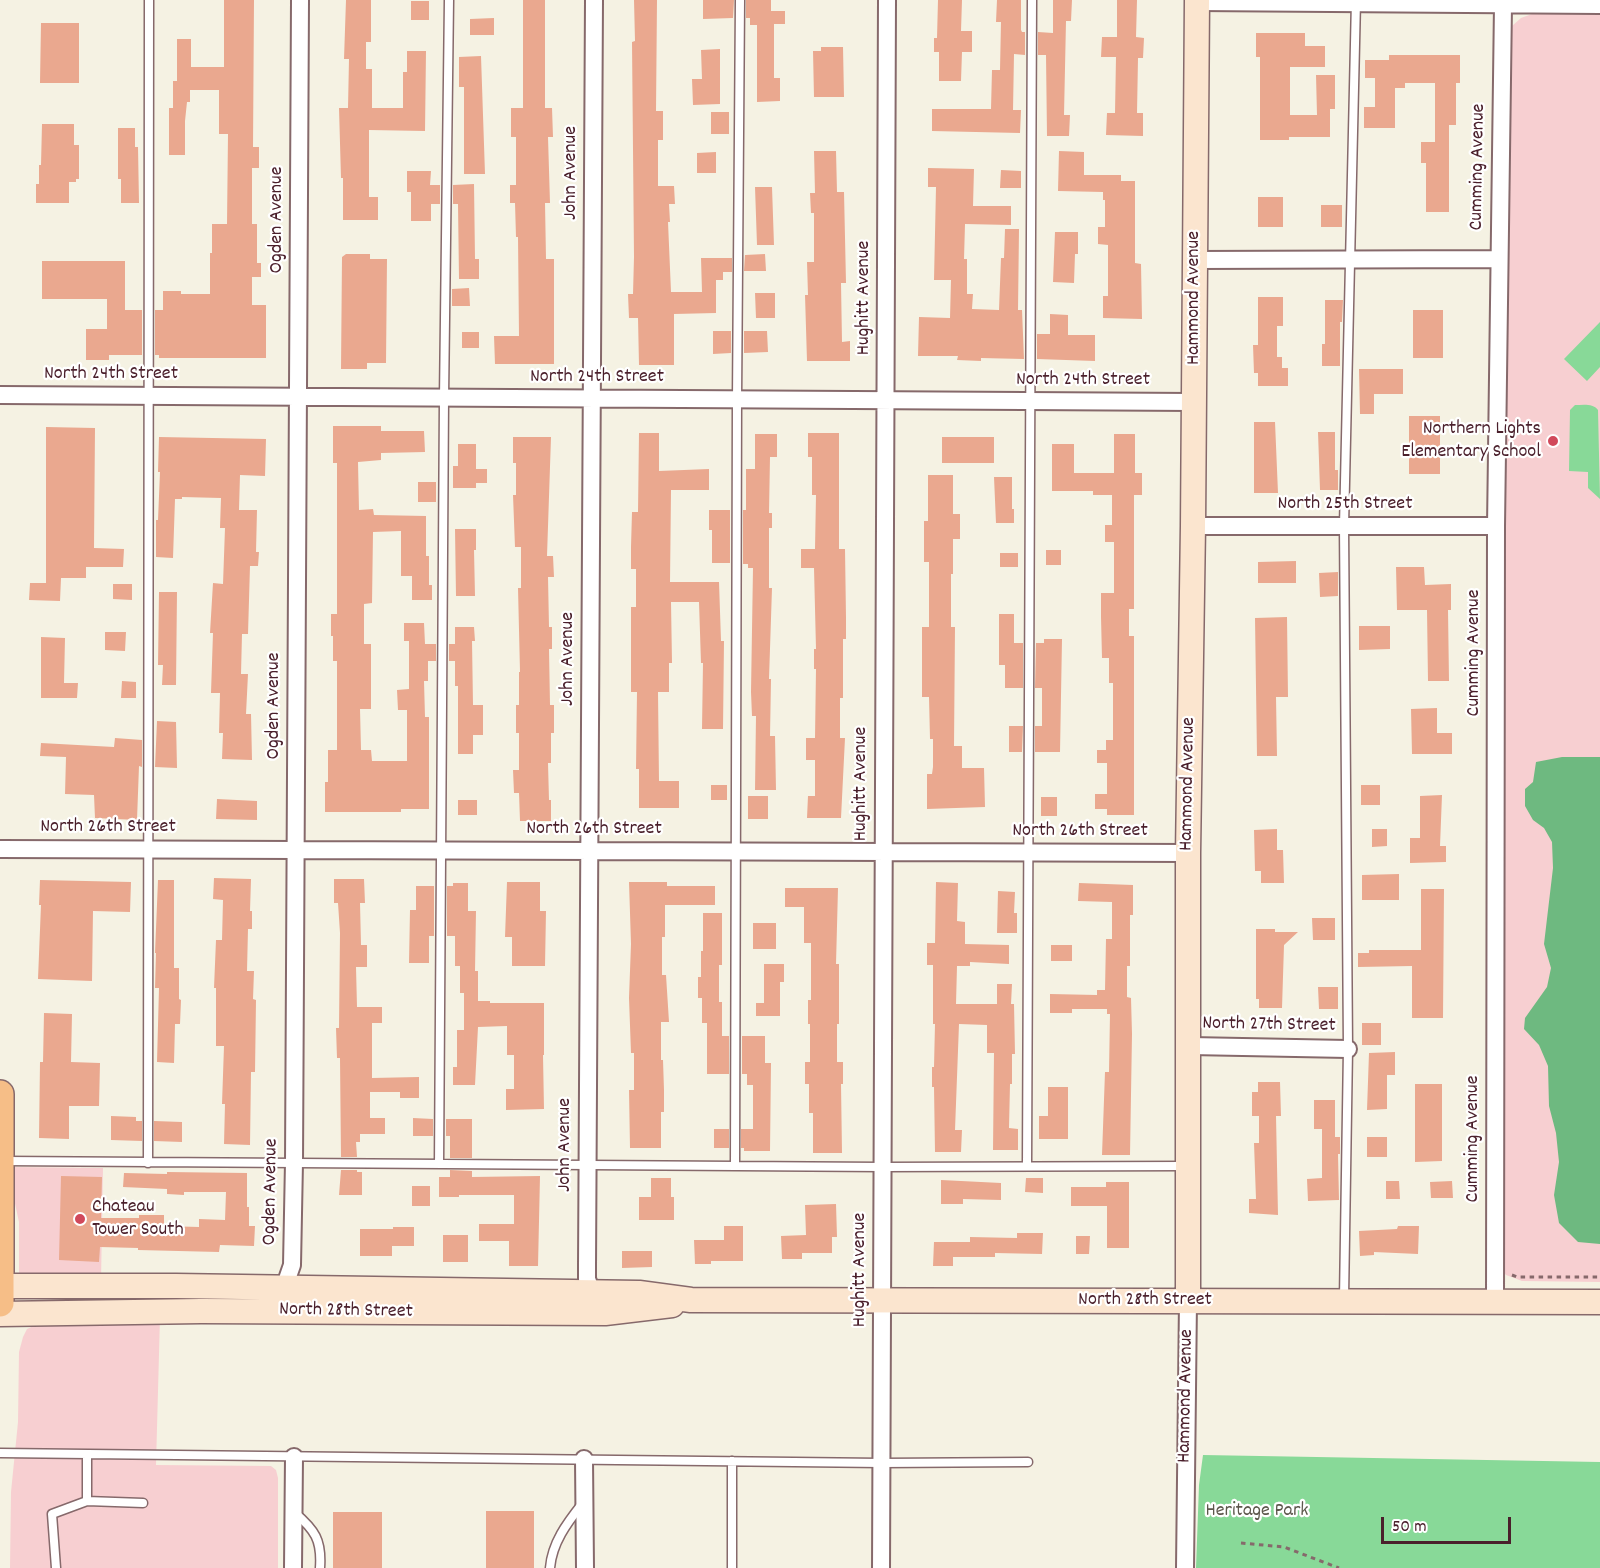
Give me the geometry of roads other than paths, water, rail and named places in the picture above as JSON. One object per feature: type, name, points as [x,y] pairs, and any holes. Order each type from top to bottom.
[{"type":"main road","name":"Hammond Avenue","points":[[1188,1300],[1190,1046],[1188,853],[1197,1]]},
{"type":"main road","points":[[0,1094],[0,1303]]},
{"type":"main road","name":"North 28th Street","points":[[0,1286],[649,1294],[691,1300],[882,1302],[1188,1300],[1600,1302]]},
{"type":"main road","name":"North 28th Street","points":[[0,1314],[167,1311],[605,1313],[658,1308],[691,1300]]},
{"type":"street","name":"Ogden Avenue","points":[[284,1288],[292,1265],[294,1162],[300,0]]},
{"type":"street","name":"John Avenue","points":[[594,0],[586,1265],[591,1293],[605,1313]]},
{"type":"street","name":"Hughitt Avenue","points":[[881,1568],[887,0]]},
{"type":"street","points":[[1197,1],[1600,5]]},
{"type":"street","name":"Cumming Avenue","points":[[1495,1302],[1496,526],[1503,5]]},
{"type":"street","points":[[1195,260],[1499,259]]},
{"type":"street","name":"North 24th Street","points":[[0,395],[1194,402]]},
{"type":"street","name":"North 25th Street","points":[[1193,526],[1496,526]]},
{"type":"street","name":"North 26th Street","points":[[0,849],[1188,853]]},
{"type":"street","name":"North 27th Street","points":[[1190,1046],[1348,1049]]},
{"type":"street","points":[[167,1311],[204,1301],[262,1301],[273,1298],[284,1288]]},
{"type":"street","name":"Hammond Avenue","points":[[1185,1568],[1188,1300]]},
{"type":"street","points":[[292,1568],[294,1456]]},
{"type":"street","points":[[584,1460],[585,1568]]},
{"type":"lane","points":[[148,1163],[149,0]]},
{"type":"lane","points":[[439,1164],[449,0]]},
{"type":"lane","points":[[735,1165],[740,0]]},
{"type":"lane","points":[[1027,1166],[1032,0]]},
{"type":"lane","points":[[1344,1301],[1348,1049],[1344,526],[1356,2]]},
{"type":"lane","points":[[0,1161],[883,1167],[1188,1166]]},
{"type":"lane","points":[[0,1453],[882,1463],[1028,1462]]},
{"type":"lane","points":[[87,1454],[87,1502]]},
{"type":"lane","points":[[732,1461],[732,1568]]},
{"type":"lane","points":[[56,1568],[52,1514],[87,1502],[143,1503]]},
{"type":"lane","points":[[550,1568],[560,1534],[584,1502]]},
{"type":"lane","points":[[293,1512],[308,1524],[315,1534],[319,1544],[320,1568]]},
{"type":"place","name":"Northern Lights Elementary School","points":[[1553,441]]},
{"type":"place","name":"Chateau Tower South","points":[[80,1219]]},
{"type":"park label","name":"Heritage Park","points":[[1257,1512]]}]
